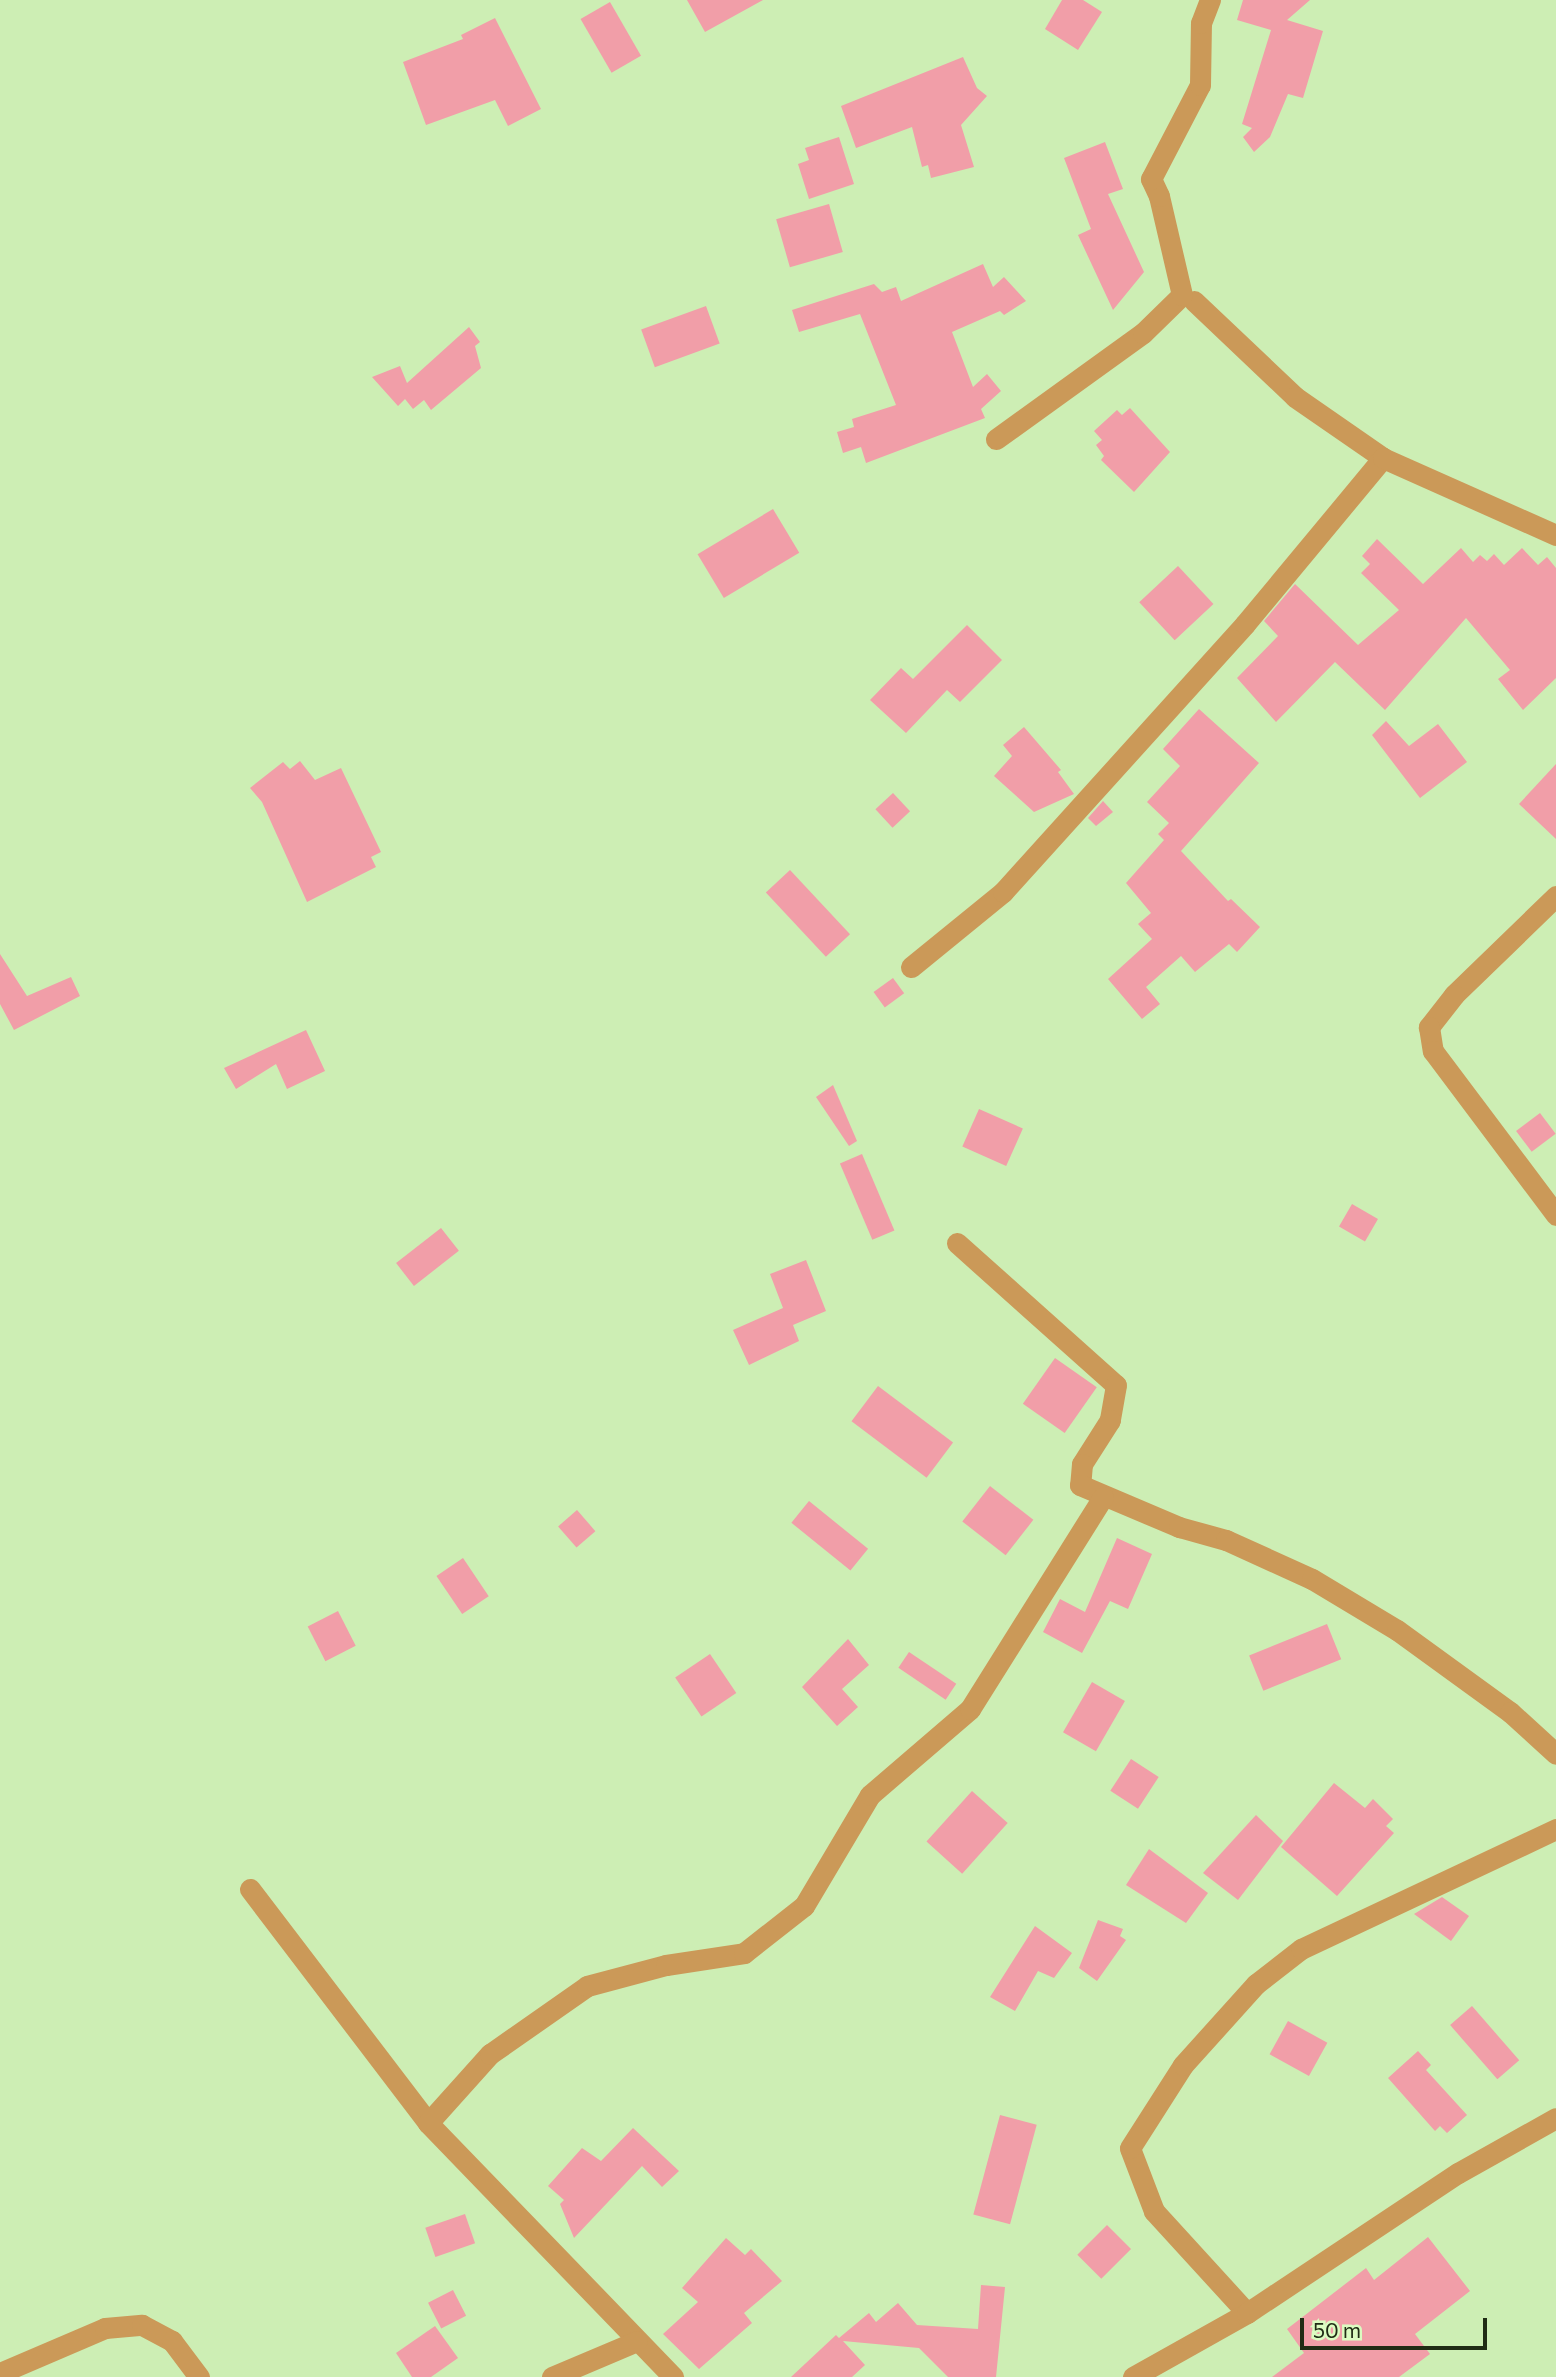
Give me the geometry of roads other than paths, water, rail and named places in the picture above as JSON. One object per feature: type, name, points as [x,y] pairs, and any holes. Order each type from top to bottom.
[{"type":"street","points":[[996,439],[1143,333],[1182,295],[1159,196],[1150,179],[1200,85],[1201,23],[1210,0]]},
{"type":"street","points":[[1194,301],[1294,397],[1383,458],[1556,535]]},
{"type":"street","points":[[911,967],[1003,892],[1245,624],[1383,458]]},
{"type":"street","points":[[1556,896],[1454,995],[1429,1027],[1433,1051],[1556,1215]]},
{"type":"street","points":[[957,1242],[1116,1385],[1110,1420],[1082,1465],[1080,1485],[1179,1527],[1226,1540],[1312,1579],[1448,1667],[1510,1712],[1556,1754]]},
{"type":"street","points":[[428,2123],[490,2054],[587,1986],[666,1965],[744,1954],[804,1906],[870,1795],[970,1709],[1103,1497]]},
{"type":"street","points":[[1247,2314],[1154,2211],[1130,2148],[1183,2065],[1256,1984],[1301,1949],[1556,1829]]},
{"type":"street","points":[[250,1889],[428,2123],[674,2377]]},
{"type":"street","points":[[1133,2377],[1247,2314],[1458,2173],[1556,2118]]},
{"type":"street","points":[[0,2373],[105,2328],[142,2325],[172,2341],[199,2377]]},
{"type":"street","points":[[552,2377],[637,2341]]}]
